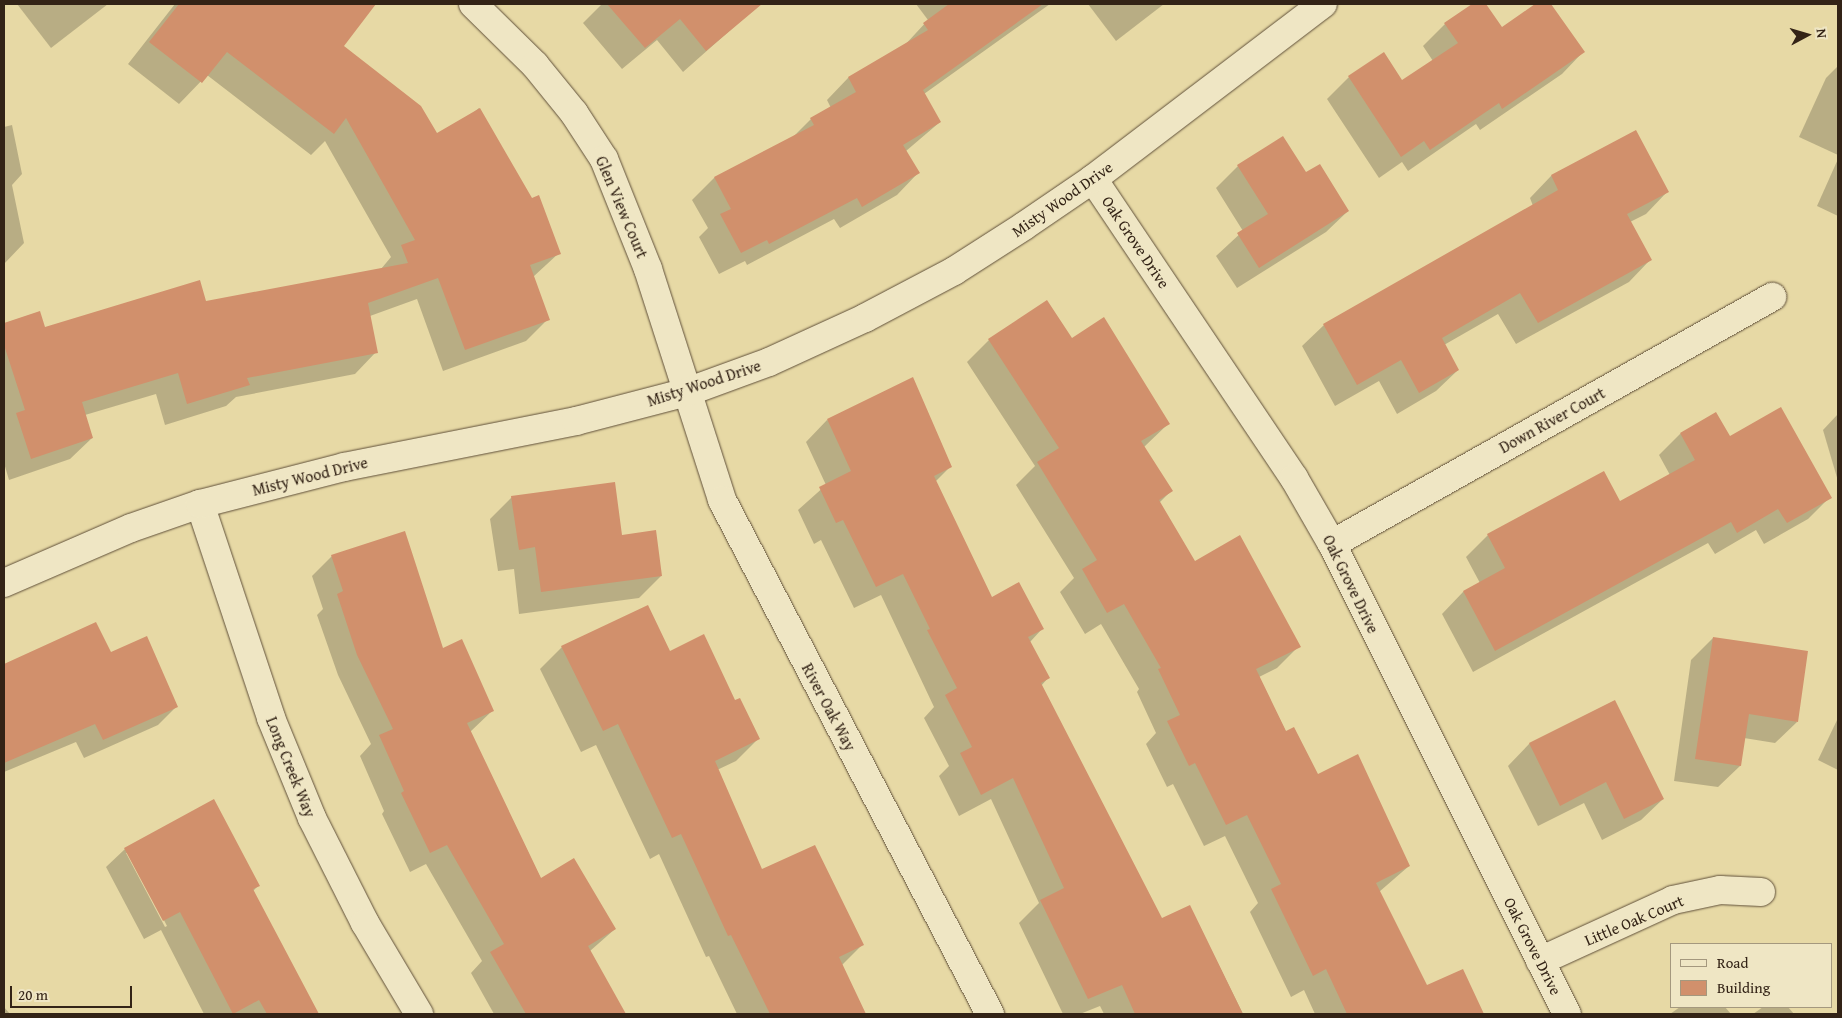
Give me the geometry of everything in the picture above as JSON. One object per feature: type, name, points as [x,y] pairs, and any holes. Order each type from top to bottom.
[{"type":"street","name":"Glen View Court","points":[[473,4],[535,65],[574,113],[604,159],[648,269],[687,392]]},
{"type":"street","name":"Misty Wood Drive","points":[[4,583],[107,538],[200,504],[344,467],[576,421],[687,392],[769,362],[865,318],[954,271],[1093,179],[1323,4]]},
{"type":"street","name":"Oak Grove Drive","points":[[1093,179],[1294,478],[1332,544],[1567,1014]]},
{"type":"street","name":"Down River Court","points":[[1332,544],[1772,297]]},
{"type":"street","name":"River Oak Way","points":[[687,392],[722,500],[990,1014]]},
{"type":"street","name":"Long Creek Way","points":[[200,504],[271,718],[312,818],[365,923],[419,1014]]},
{"type":"street","name":"Little Oak Court","points":[[1540,960],[1673,900],[1720,890],[1761,892]]},
{"type":"building","points":[[179,4],[376,4],[344,46],[421,106],[437,133],[480,108],[532,198],[539,195],[561,254],[530,265],[550,320],[465,350],[438,278],[368,303],[378,353],[247,378],[250,385],[187,404],[178,373],[82,402],[93,438],[31,459],[16,413],[25,410],[4,345],[4,323],[40,311],[45,327],[200,280],[206,301],[408,263],[401,245],[415,240],[346,118],[334,134],[227,52],[202,83],[149,42]]},
{"type":"building","points":[[607,4],[762,4],[706,51],[680,19],[645,48]]},
{"type":"building","points":[[949,4],[1043,4],[923,90],[941,122],[903,145],[920,173],[862,207],[857,198],[769,244],[767,240],[741,253],[720,214],[731,209],[714,177],[814,125],[810,118],[856,92],[848,77],[928,30],[923,23]]},
{"type":"building","points":[[1472,4],[1486,4],[1502,27],[1535,4],[1551,4],[1585,52],[1502,109],[1499,103],[1430,150],[1424,141],[1401,157],[1348,76],[1384,52],[1402,80],[1458,43],[1444,23]]},
{"type":"building","points":[[1636,130],[1669,192],[1627,214],[1652,260],[1538,323],[1520,293],[1442,338],[1459,370],[1419,393],[1401,360],[1357,385],[1323,324],[1558,190],[1551,175]]},
{"type":"building","points":[[1283,136],[1306,172],[1320,164],[1349,211],[1259,268],[1237,233],[1268,214],[1237,165]]},
{"type":"building","points":[[1047,300],[1072,338],[1104,317],[1170,424],[1141,441],[1173,491],[1159,500],[1195,561],[1240,535],[1301,647],[1256,669],[1286,731],[1294,727],[1318,774],[1358,754],[1410,866],[1376,883],[1427,985],[1463,969],[1484,1014],[1347,1014],[1326,969],[1313,976],[1271,889],[1281,884],[1247,815],[1226,825],[1195,763],[1189,766],[1167,721],[1180,715],[1158,669],[1161,668],[1124,604],[1107,613],[1082,569],[1097,560],[1037,462],[1059,448],[988,339]]},
{"type":"building","points":[[913,377],[952,467],[934,476],[992,597],[1019,582],[1044,629],[1028,637],[1050,678],[1041,683],[1162,918],[1190,905],[1243,1014],[1135,1014],[1122,985],[1088,999],[1040,900],[1064,888],[1013,778],[981,795],[960,753],[972,747],[945,695],[957,688],[927,630],[930,629],[903,574],[876,587],[843,520],[836,523],[819,487],[851,471],[827,419]]},
{"type":"building","points":[[1781,407],[1832,498],[1787,523],[1778,509],[1737,533],[1731,522],[1495,651],[1463,591],[1505,568],[1487,534],[1604,471],[1620,501],[1695,460],[1680,433],[1716,412],[1730,436]]},
{"type":"building","points":[[615,482],[622,535],[656,530],[662,576],[541,592],[535,547],[519,550],[511,496]]},
{"type":"building","points":[[405,531],[443,648],[462,639],[494,711],[467,723],[541,878],[574,858],[616,929],[588,946],[626,1014],[526,1014],[490,952],[504,944],[447,845],[430,853],[401,793],[404,791],[379,735],[393,729],[357,655],[337,594],[343,591],[331,555]]},
{"type":"building","points":[[648,605],[670,651],[704,634],[735,700],[740,698],[760,739],[715,761],[762,869],[815,845],[864,945],[839,957],[866,1014],[770,1014],[731,935],[728,936],[681,834],[672,838],[618,724],[603,731],[561,646]]},
{"type":"building","points":[[96,622],[111,652],[147,636],[178,707],[103,740],[95,724],[4,763],[4,664]]},
{"type":"building","points":[[1713,637],[1808,651],[1798,722],[1749,714],[1741,766],[1695,759]]},
{"type":"building","points":[[1615,700],[1664,799],[1624,819],[1606,782],[1560,806],[1529,743]]},
{"type":"building","points":[[214,799],[260,886],[253,889],[319,1014],[267,1014],[259,1000],[233,1014],[180,912],[163,921],[124,848]]}]
